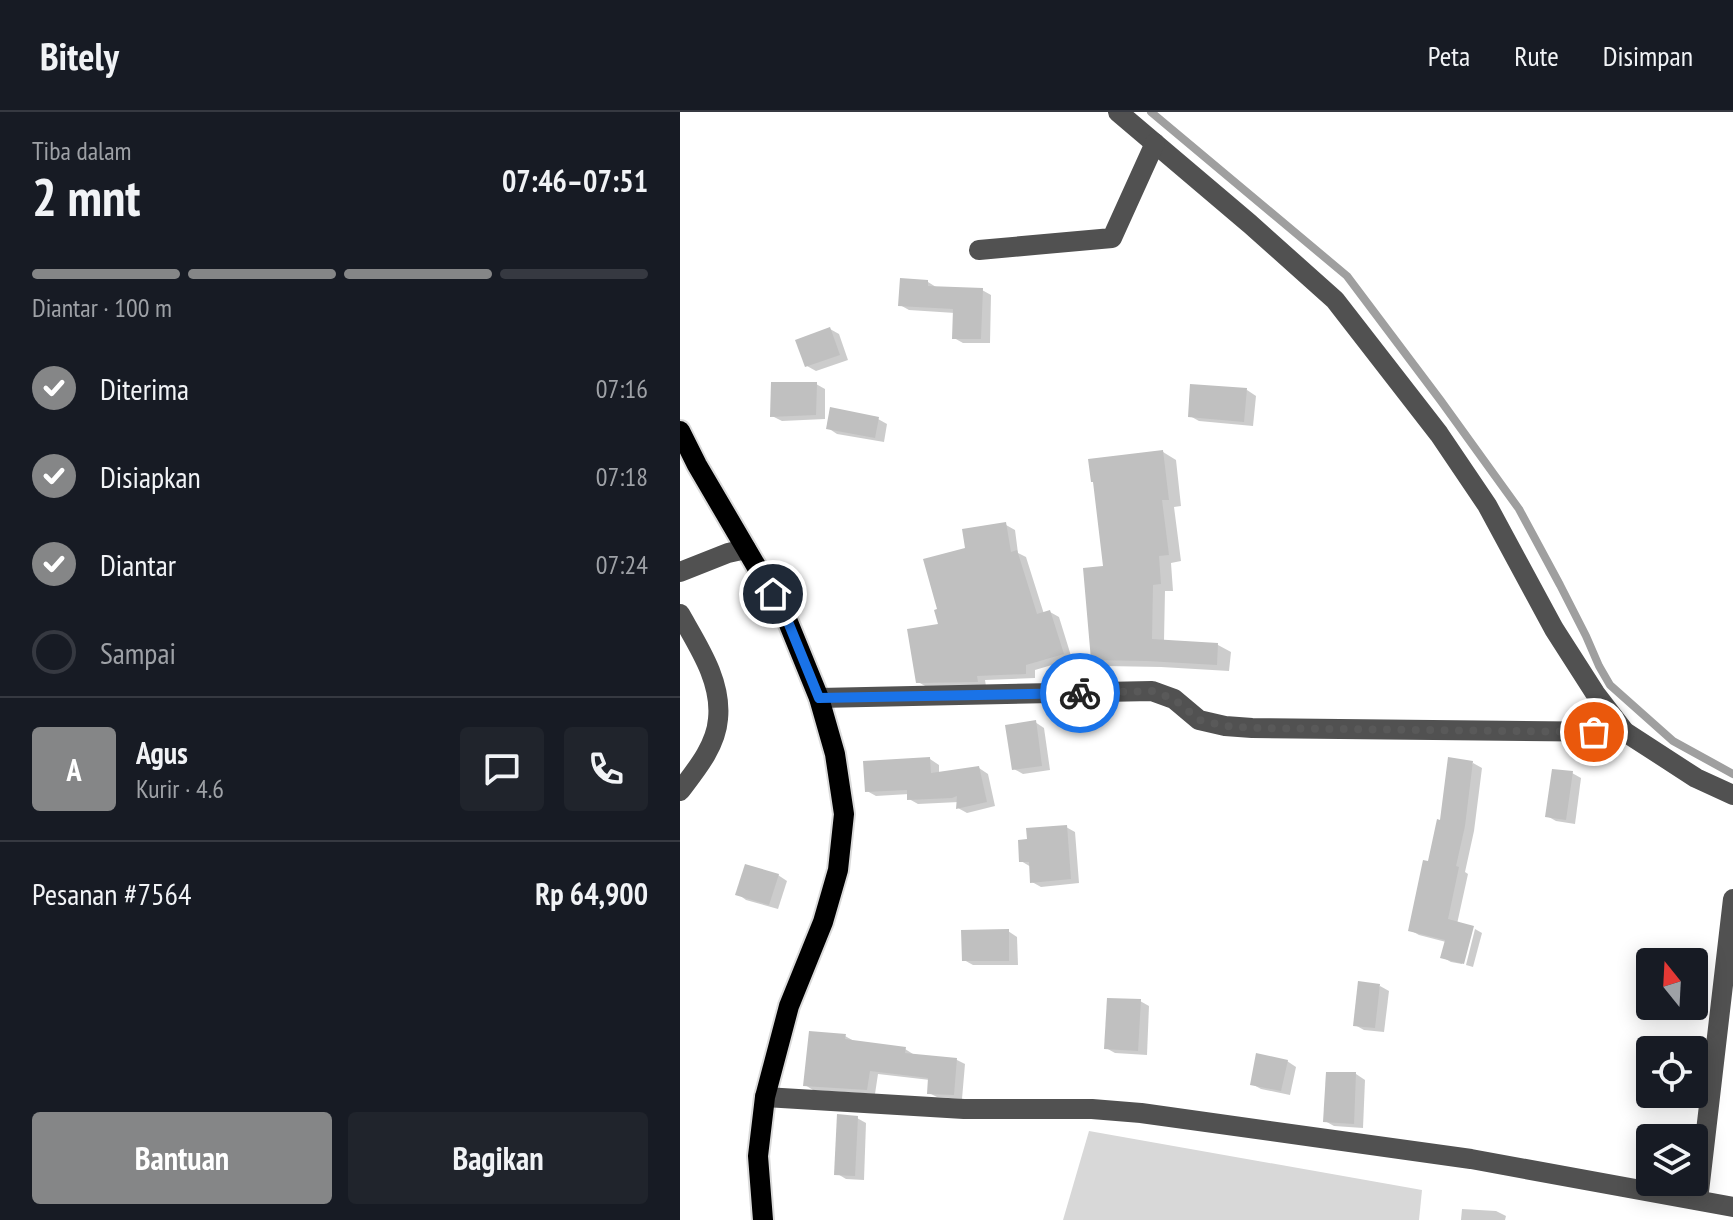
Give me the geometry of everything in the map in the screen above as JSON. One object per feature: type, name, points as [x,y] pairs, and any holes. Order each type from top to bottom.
[{"type":"main road","points":[[680,431],[737,551],[786,617],[819,698],[835,754],[844,814],[838,870],[823,922],[789,1006],[765,1097],[758,1156],[763,1220]]},
{"type":"street","points":[[1118,112],[1335,300],[1439,434],[1487,505],[1554,629],[1595,693],[1625,732],[1696,778],[1733,795]]},
{"type":"street","points":[[979,250],[1112,238],[1155,143]]},
{"type":"street","points":[[680,572],[737,551]]},
{"type":"street","points":[[680,614],[706,661],[716,689],[718,720],[710,746],[680,791]]},
{"type":"street","points":[[819,698],[1152,691],[1174,699],[1199,720],[1225,726],[1625,732]]},
{"type":"street","points":[[1698,1200],[1733,899]]},
{"type":"street","points":[[765,1097],[964,1109],[1092,1109],[1141,1113],[1471,1159],[1733,1207]]},
{"type":"shaded area","points":[[1089,1131],[1422,1190],[1419,1220],[1063,1220]]},
{"type":"building","points":[[900,278],[928,280],[928,286],[983,288],[981,339],[952,339],[953,309],[898,306]]},
{"type":"building","points":[[830,327],[840,355],[805,367],[795,340]]},
{"type":"building","points":[[771,382],[817,382],[816,415],[770,417]]},
{"type":"building","points":[[1190,384],[1247,388],[1244,422],[1188,417]]},
{"type":"building","points":[[830,407],[879,417],[875,438],[826,429]]},
{"type":"building","points":[[1163,450],[1169,500],[1162,500],[1169,555],[1159,556],[1161,584],[1153,585],[1152,639],[1218,643],[1217,665],[1091,660],[1083,568],[1103,566],[1088,459]]},
{"type":"building","points":[[1006,522],[1011,552],[1017,550],[1037,614],[1050,610],[1064,654],[1026,665],[1026,674],[977,676],[978,682],[916,683],[907,629],[938,624],[923,559],[965,548],[962,529]]},
{"type":"building","points":[[1036,720],[1042,766],[1012,770],[1005,725]]},
{"type":"building","points":[[930,757],[931,773],[979,766],[987,802],[956,809],[957,796],[907,800],[907,790],[865,792],[863,761]]},
{"type":"building","points":[[1448,757],[1473,761],[1465,826],[1456,866],[1459,867],[1448,919],[1474,926],[1464,964],[1440,958],[1445,940],[1408,931],[1423,860],[1428,861],[1437,819],[1440,820]]},
{"type":"building","points":[[1552,769],[1573,771],[1566,820],[1545,817]]},
{"type":"building","points":[[1067,825],[1071,879],[1030,883],[1029,862],[1019,862],[1018,840],[1027,839],[1026,828]]},
{"type":"building","points":[[745,864],[779,874],[769,905],[735,895]]},
{"type":"building","points":[[1009,929],[1009,961],[962,961],[961,930]]},
{"type":"building","points":[[1358,981],[1380,984],[1375,1028],[1353,1026]]},
{"type":"building","points":[[1107,998],[1141,999],[1138,1051],[1104,1049]]},
{"type":"building","points":[[809,1031],[846,1034],[845,1039],[906,1047],[905,1053],[957,1058],[954,1095],[927,1094],[928,1078],[870,1071],[867,1090],[803,1086]]},
{"type":"building","points":[[1256,1053],[1288,1060],[1281,1091],[1250,1085]]},
{"type":"building","points":[[1326,1072],[1356,1072],[1354,1124],[1323,1122]]},
{"type":"building","points":[[837,1114],[858,1116],[855,1176],[834,1175]]},
{"type":"waterway","points":[[1151,112],[1347,276],[1519,509],[1610,685],[1673,741],[1733,774]]},
{"type":"way so far","points":[[1080,693],[1152,691],[1174,699],[1199,720],[1225,726],[1594,732]]},
{"type":"route","points":[[773,594],[786,617],[819,698],[1080,693]]}]
